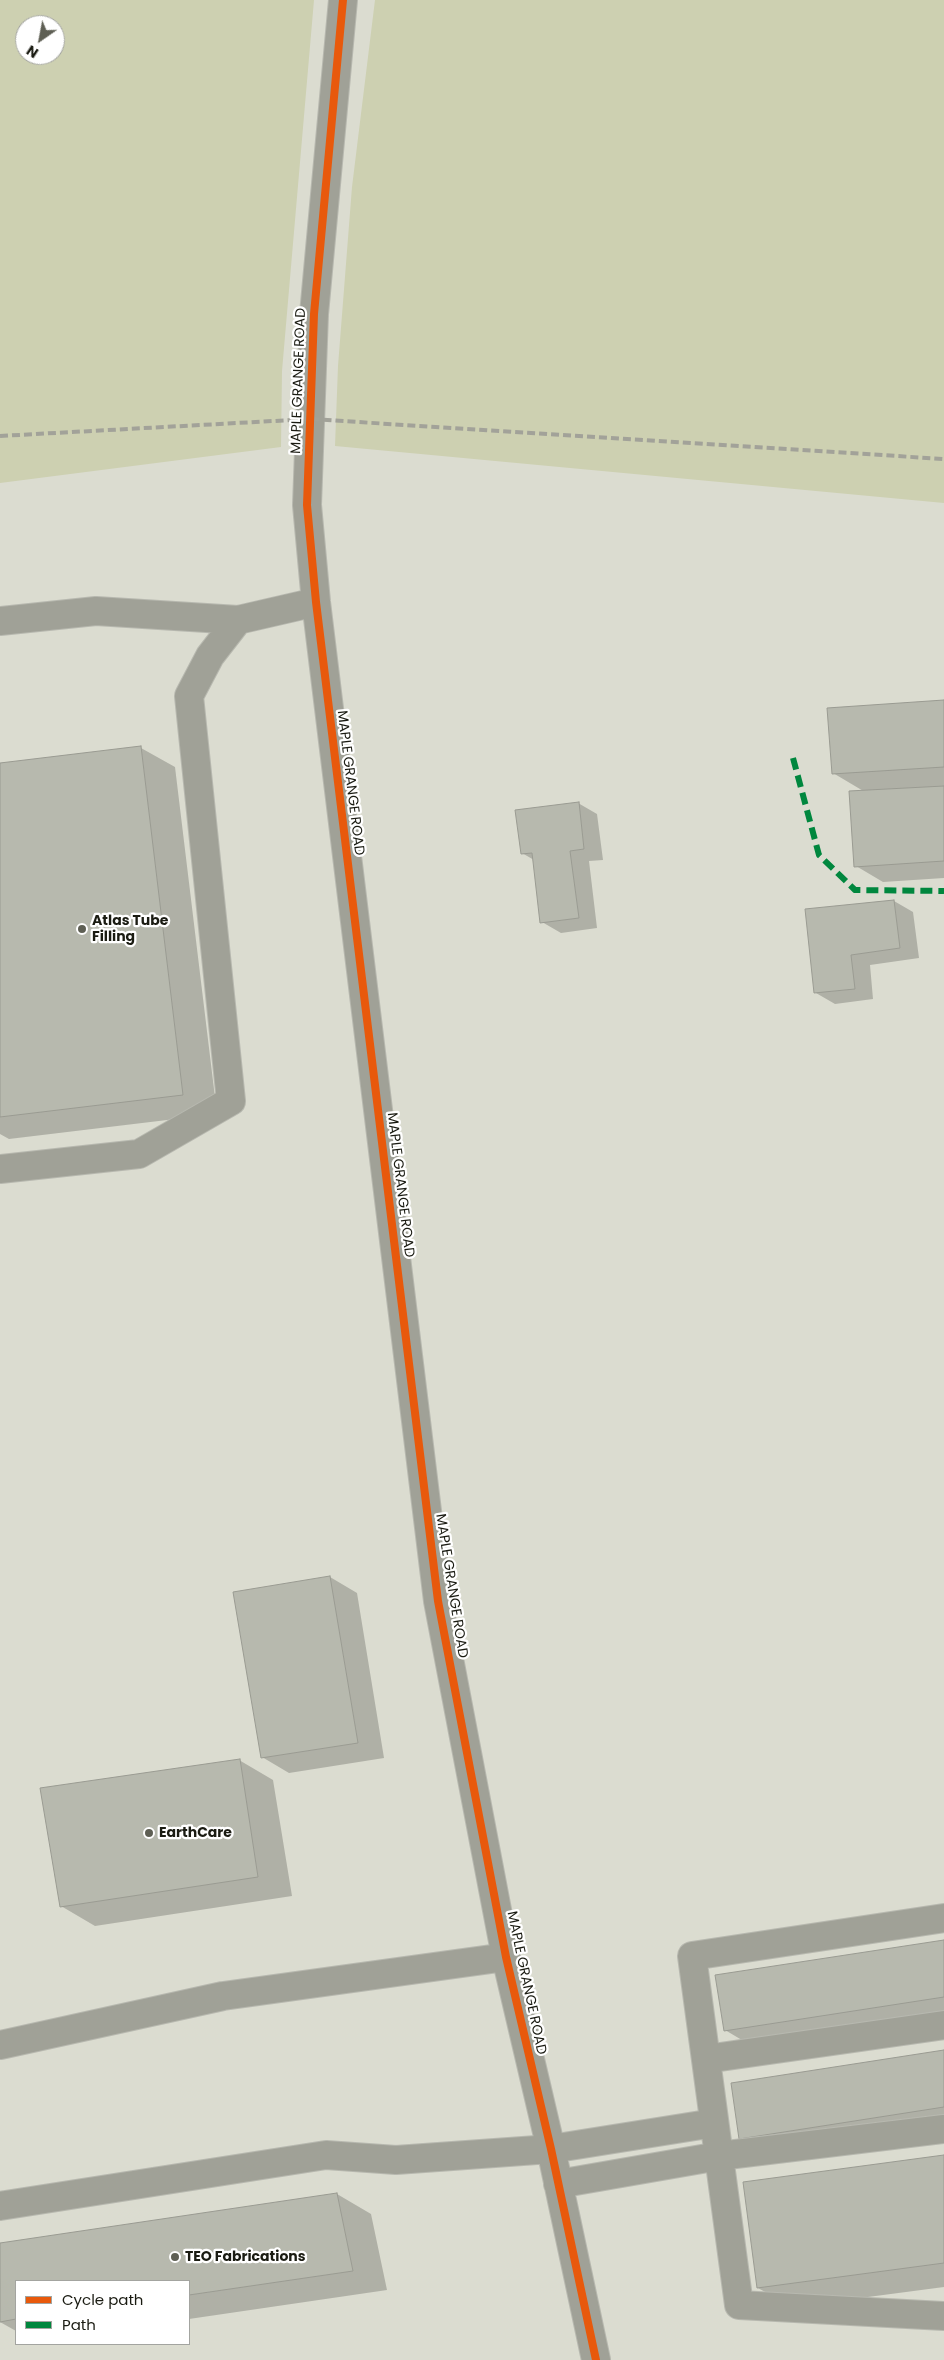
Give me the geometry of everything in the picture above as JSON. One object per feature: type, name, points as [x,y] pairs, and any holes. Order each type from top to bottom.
[{"type":"street","name":"MAPLE GRANGE ROAD","points":[[343,0],[314,314],[308,505],[316,602],[438,1601],[506,1957],[551,2149],[596,2360]]},
{"type":"street","points":[[0,621],[96,611],[238,620],[316,602]]},
{"type":"street","points":[[0,1169],[139,1154],[231,1101],[189,696],[210,656],[238,620]]},
{"type":"street","points":[[944,1918],[692,1956],[739,2305],[944,2316]]},
{"type":"street","points":[[0,2045],[223,1996],[506,1957]]},
{"type":"street","points":[[706,2059],[944,2025]]},
{"type":"street","points":[[0,2206],[326,2155],[396,2160],[551,2149],[714,2122]]},
{"type":"street","points":[[558,2184],[719,2156],[944,2129]]},
{"type":"green space","points":[[0,0],[314,0],[282,371],[281,447],[0,483]]},
{"type":"green space","points":[[375,0],[944,0],[944,503],[335,446],[338,366],[352,187]]},
{"type":"building","points":[[944,700],[944,767],[832,774],[827,708]]},
{"type":"building","name":"Atlas Tube Filling","points":[[141,746],[183,1095],[0,1117],[0,763]]},
{"type":"building","points":[[944,786],[944,861],[854,867],[849,791]]},
{"type":"building","points":[[579,802],[584,849],[570,851],[579,918],[540,923],[532,853],[521,854],[515,810]]},
{"type":"building","points":[[894,900],[900,948],[851,955],[855,989],[814,993],[805,909]]},
{"type":"building","points":[[330,1576],[358,1743],[261,1758],[233,1592]]},
{"type":"building","name":"EarthCare","points":[[240,1759],[258,1877],[60,1907],[40,1788]]},
{"type":"building","points":[[944,1940],[944,1997],[724,2031],[715,1975]]},
{"type":"building","points":[[944,2050],[944,2107],[739,2139],[731,2083]]},
{"type":"building","points":[[944,2155],[944,2263],[757,2288],[743,2182]]},
{"type":"building","name":"TEO Fabrications","points":[[337,2193],[353,2271],[190,2295],[190,2280],[15,2280],[15,2319],[0,2322],[0,2243]]},
{"type":"railway","points":[[0,436],[310,419],[944,459]]},
{"type":"marked path","points":[[793,758],[819,855],[855,890],[944,891]]},
{"type":"cycle path","points":[[343,0],[314,314],[307,505],[316,602],[438,1601],[506,1957],[551,2149],[596,2360]]},
{"type":"place","name":"Atlas Tube Filling","points":[[82,929]]},
{"type":"place","name":"EarthCare","points":[[149,1833]]},
{"type":"place","name":"TEO Fabrications","points":[[175,2257]]}]
